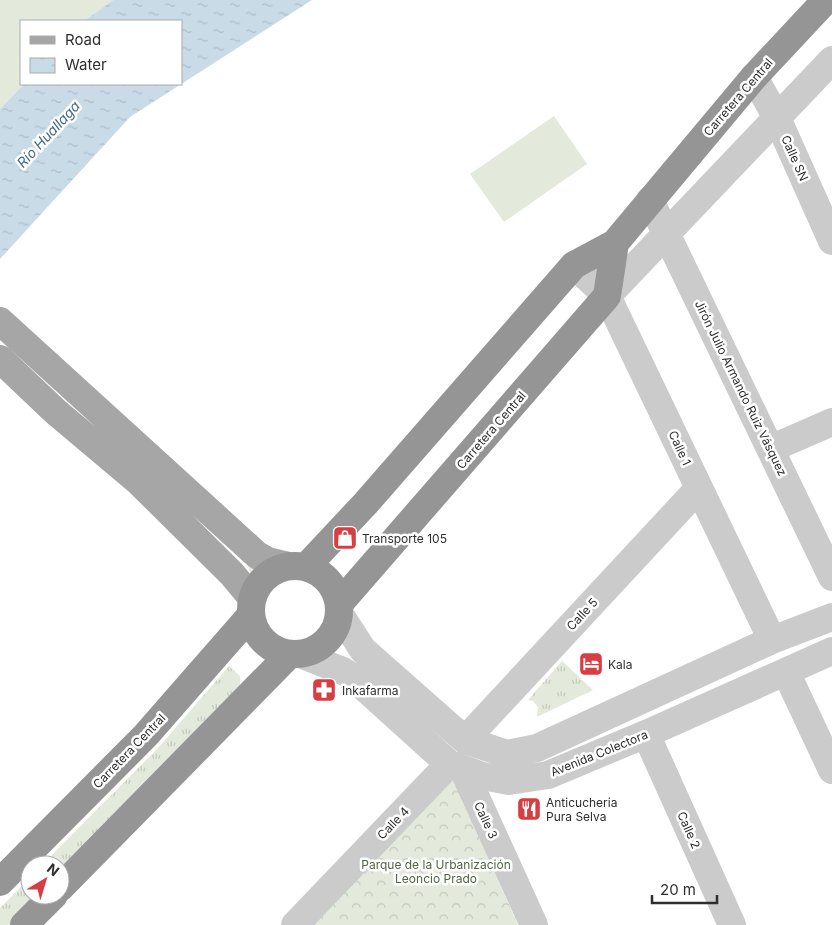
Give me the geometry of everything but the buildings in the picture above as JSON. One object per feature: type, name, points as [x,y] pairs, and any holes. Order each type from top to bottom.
[{"type":"highway","name":"Carretera Central","points":[[298,567],[366,503],[574,266],[615,243],[754,77],[826,0]]},
{"type":"highway","points":[[607,296],[615,243]]},
{"type":"highway","name":"Carretera Central","points":[[339,609],[607,296]]},
{"type":"highway","points":[[298,567],[321,575],[333,588],[339,609],[335,628],[327,641],[315,650],[295,654],[276,650],[264,642],[255,629],[251,607],[260,582],[272,571],[298,567]]},
{"type":"highway","name":"Carretera Central","points":[[0,882],[146,735],[251,607]]},
{"type":"highway","points":[[70,878],[295,654]]},
{"type":"highway","points":[[24,925],[44,905]]},
{"type":"main road","points":[[0,321],[79,395],[257,555],[268,561],[298,567]]},
{"type":"main road","points":[[0,359],[56,412],[138,481],[232,574],[251,607]]},
{"type":"street","points":[[607,296],[832,60]]},
{"type":"street","name":"Calle SN","points":[[754,77],[777,118],[832,241]]},
{"type":"street","name":"Jirón Julio Armando Ruiz Vásquez","points":[[650,200],[832,576]]},
{"type":"street","name":"Calle 1","points":[[574,266],[607,296],[772,640]]},
{"type":"street","points":[[770,449],[832,422]]},
{"type":"street","name":"Calle 5","points":[[466,740],[699,488]]},
{"type":"street","points":[[339,609],[363,650],[466,740],[507,754],[537,748],[772,640],[832,617]]},
{"type":"street","name":"Avenida Colectora","points":[[295,654],[354,678],[456,766],[482,776],[509,781],[548,775],[646,734],[832,651]]},
{"type":"street","points":[[786,672],[832,770]]},
{"type":"street","name":"Calle 2","points":[[646,734],[732,925]]},
{"type":"street","name":"Calle 4","points":[[295,925],[456,766]]},
{"type":"street","name":"Calle 3","points":[[456,766],[534,925]]},
{"type":"green space","points":[[0,0],[113,0],[85,20],[20,20],[20,85],[23,85],[0,109]]},
{"type":"green space","points":[[554,116],[587,164],[504,222],[470,174]]},
{"type":"green space","points":[[245,556],[265,572],[254,586]]},
{"type":"green space","points":[[562,661],[593,690],[537,717],[538,707],[533,701],[528,700]]},
{"type":"green space","points":[[229,666],[240,676],[240,688],[70,863],[70,855],[52,855],[157,749]]},
{"type":"green space","name":"Parque de la Urbanización Leoncio Prado","points":[[453,777],[518,925],[311,925]]},
{"type":"green space","points":[[20,888],[20,905],[28,905],[9,925],[0,925],[0,908]]},
{"type":"water","points":[[113,0],[312,0],[182,84],[182,20],[85,20]]},
{"type":"water","name":"Río Huallaga","points":[[23,85],[180,85],[130,117],[0,259],[0,109]]},
{"type":"place","name":"Transporte 105","points":[[345,538]]},
{"type":"place","name":"Kala","points":[[591,664]]},
{"type":"place","name":"Inkafarma","points":[[324,690]]},
{"type":"place","name":"Anticucheria Pura Selva","points":[[529,809]]}]
